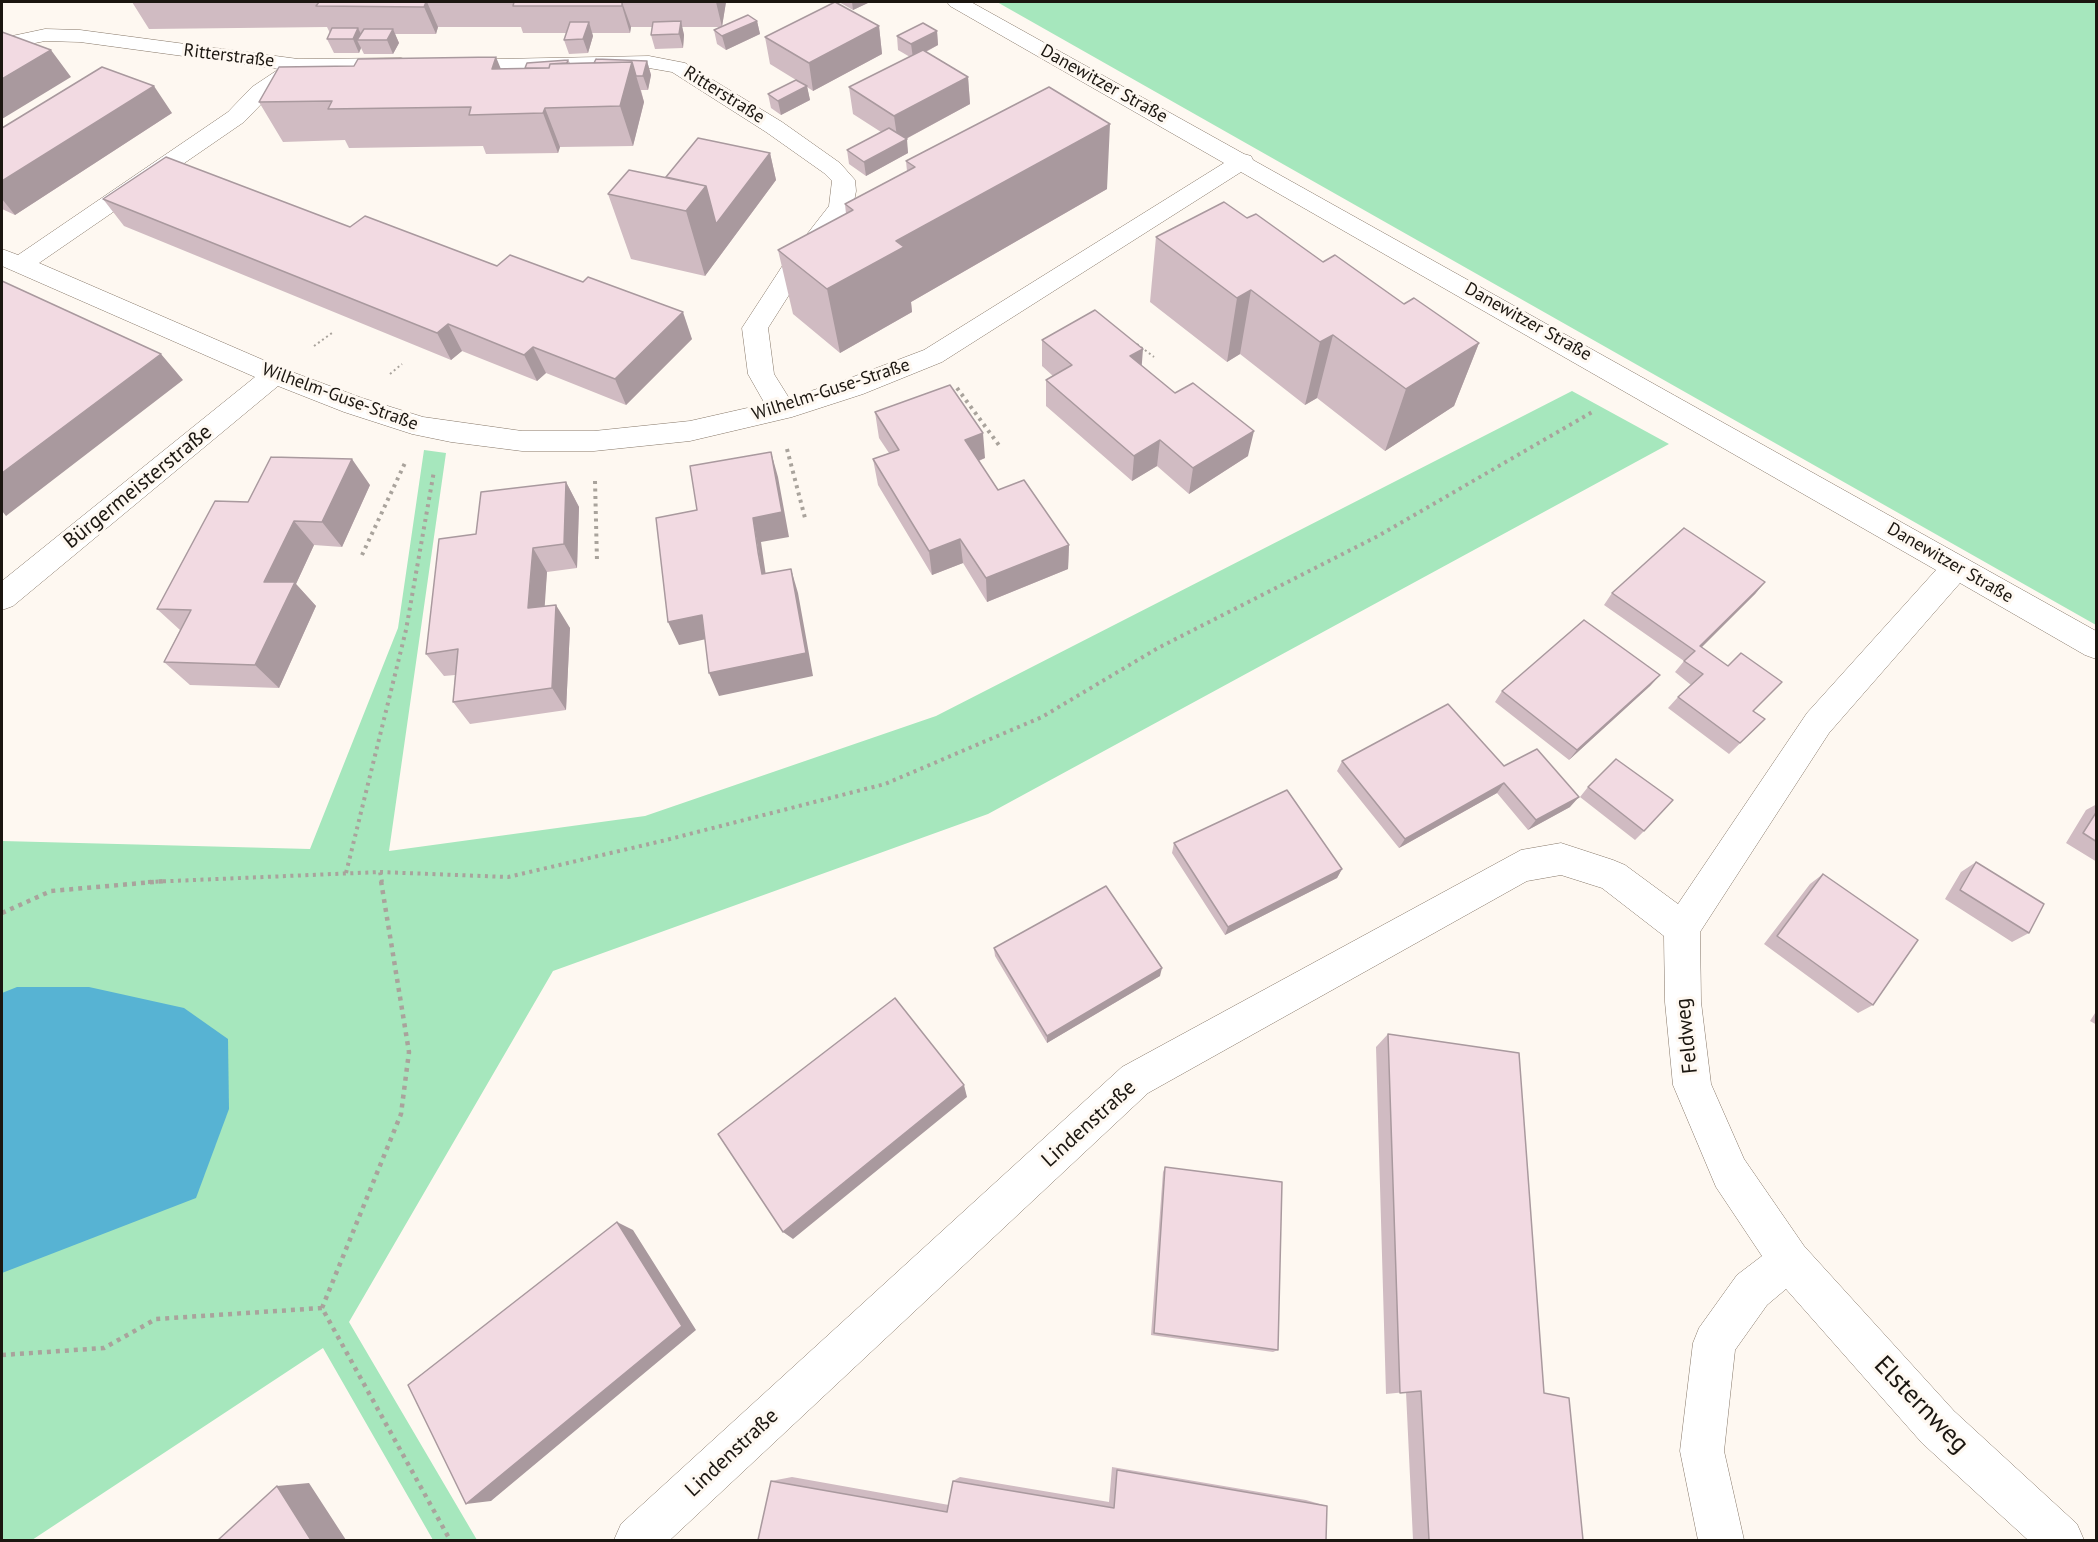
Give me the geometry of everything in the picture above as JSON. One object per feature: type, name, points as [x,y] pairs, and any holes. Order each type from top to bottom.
[{"type":"street","name":"Danewitzer Straße","points":[[957,2],[2097,646]]},
{"type":"street","name":"Ritterstraße","points":[[2,48],[19,40],[45,35],[80,36],[298,65],[649,62],[678,67],[774,126],[832,168],[843,180],[844,191],[841,207],[792,271],[755,328],[761,374],[782,410]]},
{"type":"street","points":[[11,260],[236,117],[260,92],[298,65]]},
{"type":"street","name":"Wilhelm-Guse-Straße","points":[[11,260],[275,375],[353,405],[422,427],[522,441],[594,441],[690,431],[782,410],[854,387],[933,356],[1243,162]]},
{"type":"street","name":"Bürgermeisterstraße","points":[[2,598],[275,375]]},
{"type":"street","points":[[1682,928],[1818,723],[1956,567]]},
{"type":"street","name":"Lindenstraße","points":[[637,1540],[1135,1080],[1521,866],[1561,859],[1613,876],[1682,928]]},
{"type":"street","name":"Feldweg","points":[[1682,928],[1683,1002],[1692,1085],[1730,1173],[1789,1262]]},
{"type":"street","points":[[1721,1540],[1702,1451],[1714,1343],[1752,1290],[1789,1262]]},
{"type":"street","name":"Elsternweg","points":[[1789,1262],[1938,1427],[2061,1540]]},
{"type":"path","points":[[1136,343],[1154,357]]},
{"type":"path","points":[[933,356],[1001,448]]},
{"type":"path","points":[[2,913],[51,891],[186,879],[380,872],[508,877],[662,841],[885,784],[1042,717],[1158,648],[1378,536],[1638,385]]},
{"type":"path","points":[[782,410],[785,439],[805,518]]},
{"type":"path","points":[[362,555],[422,427]]},
{"type":"path","points":[[346,873],[406,630],[438,454],[451,432]]},
{"type":"path","points":[[594,441],[597,561]]},
{"type":"path","points":[[322,1308],[401,1114],[409,1052],[380,872]]},
{"type":"path","points":[[2,1355],[104,1348],[156,1319],[322,1308]]},
{"type":"path","points":[[322,1308],[450,1540]]},
{"type":"green space","points":[[997,2],[2096,2],[2096,625]]},
{"type":"green space","points":[[1572,391],[1669,444],[988,814],[553,971],[349,1322],[477,1540],[433,1540],[323,1348],[32,1540],[2,1540],[2,841],[310,849],[398,628],[424,450],[446,453],[389,851],[645,816],[936,716]]},
{"type":"water","points":[[17,987],[89,987],[184,1008],[228,1039],[229,1109],[196,1198],[2,1273],[2,993]]},
{"type":"building","points":[[319,2],[426,2],[424,7],[316,6]]},
{"type":"building","points":[[514,2],[622,2],[622,6],[513,6]]},
{"type":"building","points":[[835,2],[879,26],[809,63],[765,37]]},
{"type":"building","points":[[748,15],[757,21],[722,36],[714,30]]},
{"type":"building","points":[[681,21],[679,34],[651,35],[653,22]]},
{"type":"building","points":[[570,22],[589,22],[583,39],[564,40]]},
{"type":"building","points":[[923,23],[937,31],[911,44],[897,36]]},
{"type":"building","points":[[332,28],[358,28],[353,39],[327,39]]},
{"type":"building","points":[[364,29],[393,29],[387,40],[357,40]]},
{"type":"building","points":[[2,32],[51,50],[2,79]]},
{"type":"building","points":[[923,50],[968,77],[894,116],[849,87]]},
{"type":"building","points":[[496,57],[492,69],[549,68],[550,64],[632,62],[620,106],[545,108],[543,113],[469,115],[471,107],[328,109],[332,101],[259,102],[279,67],[354,66],[358,59]]},
{"type":"building","points":[[596,59],[647,61],[643,76],[636,76],[632,62],[594,63]]},
{"type":"building","points":[[568,60],[567,63],[550,64],[549,68],[525,68],[527,63]]},
{"type":"building","points":[[102,67],[154,86],[2,181],[2,128]]},
{"type":"building","points":[[796,80],[807,86],[778,101],[768,94]]},
{"type":"building","points":[[1049,87],[1110,124],[896,241],[904,247],[827,289],[778,250],[853,210],[845,204],[915,167],[906,161]]},
{"type":"building","points":[[889,128],[907,139],[864,162],[847,150]]},
{"type":"building","points":[[698,138],[770,153],[716,224],[706,186],[666,177]]},
{"type":"building","points":[[166,157],[350,227],[365,216],[497,266],[510,255],[583,282],[588,277],[683,312],[615,379],[533,347],[524,355],[448,324],[437,333],[103,199]]},
{"type":"building","points":[[629,170],[706,186],[686,211],[608,194]]},
{"type":"building","points":[[1224,202],[1247,218],[1256,214],[1323,262],[1335,255],[1404,304],[1414,298],[1479,343],[1406,389],[1333,335],[1320,342],[1251,290],[1237,298],[1156,237]]},
{"type":"building","points":[[2,281],[161,354],[2,473]]},
{"type":"building","points":[[1095,310],[1143,349],[1130,356],[1175,393],[1193,383],[1254,431],[1193,468],[1160,440],[1134,456],[1046,380],[1072,365],[1042,340]]},
{"type":"building","points":[[950,385],[983,433],[965,440],[998,490],[1024,480],[1069,545],[986,578],[960,539],[929,551],[873,459],[899,450],[875,412]]},
{"type":"building","points":[[771,452],[782,512],[753,518],[758,552],[762,574],[791,569],[806,653],[709,673],[702,615],[668,622],[656,518],[697,510],[690,466]]},
{"type":"building","points":[[271,457],[352,459],[322,522],[294,521],[264,582],[295,582],[255,665],[164,662],[191,610],[157,609],[215,501],[248,502]]},
{"type":"building","points":[[566,482],[564,544],[533,548],[528,608],[556,605],[552,688],[453,702],[458,649],[426,654],[439,539],[476,534],[481,492]]},
{"type":"building","points":[[1684,528],[1765,582],[1700,646],[1728,666],[1741,653],[1782,682],[1753,711],[1765,719],[1740,743],[1678,697],[1703,674],[1684,661],[1695,651],[1612,593]]},
{"type":"building","points":[[1584,620],[1660,675],[1577,750],[1502,691]]},
{"type":"building","points":[[1448,704],[1504,766],[1537,749],[1579,797],[1536,820],[1504,783],[1405,839],[1342,761]]},
{"type":"building","points":[[1616,759],[1673,800],[1644,831],[1588,787]]},
{"type":"building","points":[[1287,790],[1342,869],[1228,927],[1174,843]]},
{"type":"building","points":[[2097,811],[2097,842],[2083,833]]},
{"type":"building","points":[[1976,862],[2044,904],[2029,933],[1960,890]]},
{"type":"building","points":[[1823,874],[1918,940],[1873,1005],[1777,936]]},
{"type":"building","points":[[1106,886],[1162,968],[1047,1036],[994,948]]},
{"type":"building","points":[[895,998],[964,1085],[783,1232],[718,1134]]},
{"type":"building","points":[[1388,1034],[1519,1053],[1544,1393],[1569,1398],[1583,1540],[1429,1540],[1421,1391],[1400,1393]]},
{"type":"building","points":[[1165,1167],[1282,1182],[1278,1350],[1154,1333]]},
{"type":"building","points":[[617,1222],[682,1326],[466,1504],[408,1385]]},
{"type":"building","points":[[1117,1470],[1327,1506],[1326,1540],[758,1540],[771,1481],[947,1512],[953,1481],[1114,1508]]},
{"type":"building","points":[[277,1486],[311,1540],[218,1540]]}]
